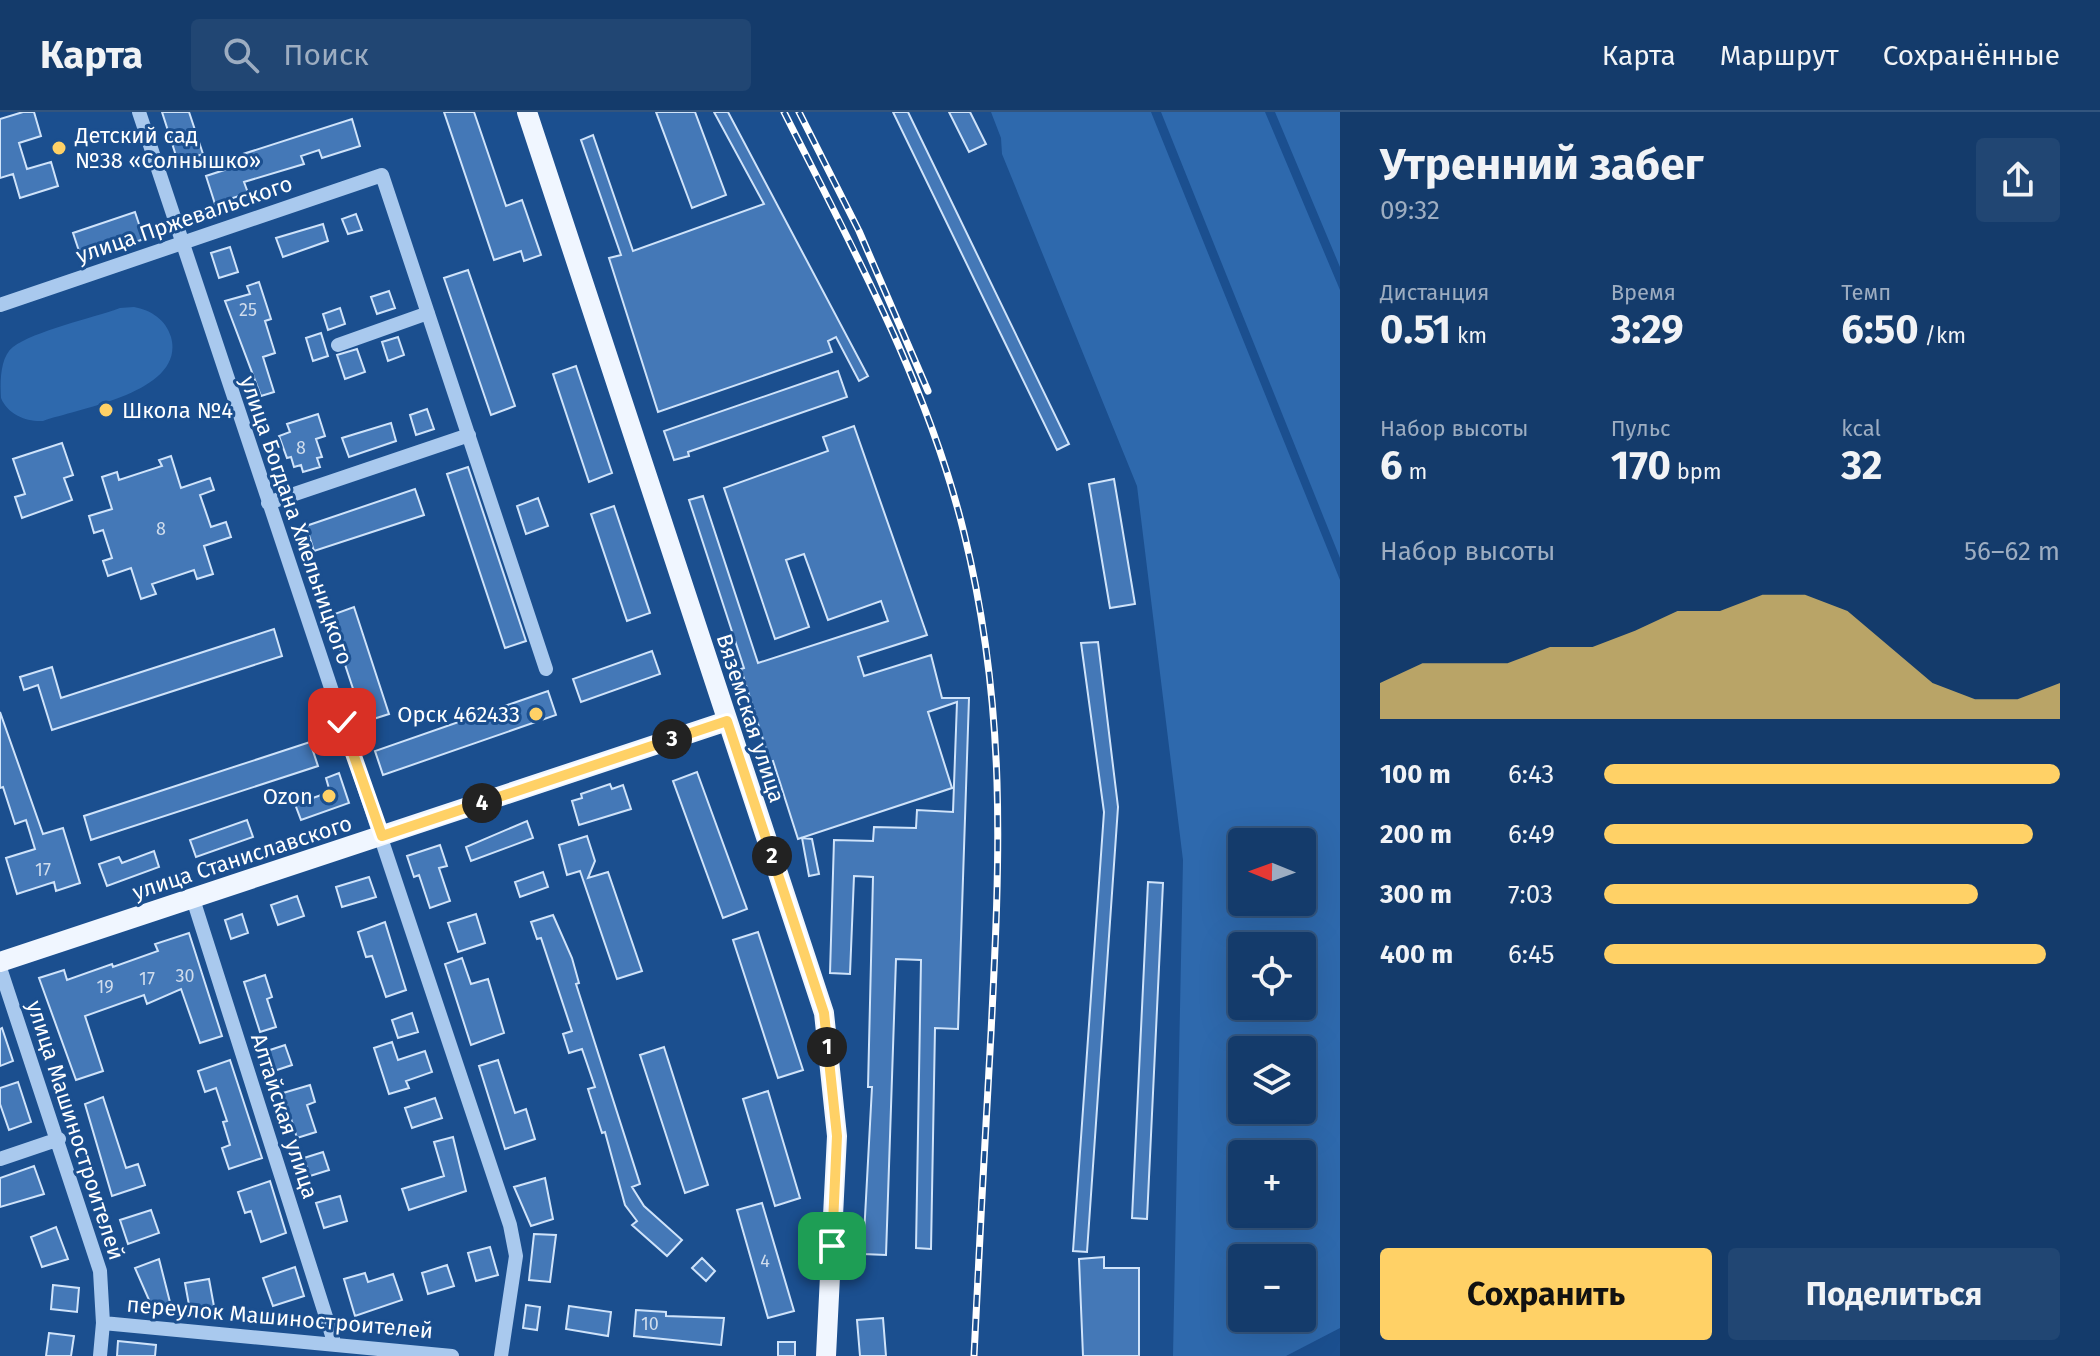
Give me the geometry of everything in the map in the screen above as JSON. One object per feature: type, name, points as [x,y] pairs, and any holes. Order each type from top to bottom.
[{"type":"main road","name":"Вяземская улица","points":[[527,112],[824,1013],[837,1136],[826,1356]]},
{"type":"main road","name":"улица Станиславского","points":[[0,965],[727,721]]},
{"type":"street","name":"улица Богдана Хмельницкого","points":[[139,112],[180,243],[382,836],[510,1225],[516,1256],[501,1356]]},
{"type":"street","name":"улица Пржевальского","points":[[0,305],[382,175],[428,313]]},
{"type":"street","points":[[338,345],[428,313],[546,669]]},
{"type":"street","points":[[268,503],[469,435]]},
{"type":"street","name":"Алтайская улица","points":[[193,899],[335,1345]]},
{"type":"street","name":"улица Машиностроителей","points":[[0,965],[100,1271],[103,1323],[100,1356]]},
{"type":"street","points":[[0,1159],[59,1139]]},
{"type":"street","name":"переулок Машиностроителей","points":[[103,1323],[452,1356]]},
{"type":"shaded area","points":[[991,112],[1151,112],[1340,580],[1340,1328],[1286,1356],[1173,1356],[1183,860],[1137,486],[1002,154],[1001,138]]},
{"type":"shaded area","points":[[1161,112],[1265,112],[1340,290],[1340,558]]},
{"type":"shaded area","points":[[1275,112],[1340,112],[1340,267]]},
{"type":"shaded area","points":[[134,307],[157,317],[171,337],[171,356],[163,372],[147,384],[127,395],[43,421],[19,416],[4,404],[1,398],[2,370],[13,347],[49,330],[120,308]]},
{"type":"building","points":[[34,112],[41,136],[19,143],[27,169],[51,162],[58,186],[20,198],[13,174],[0,178],[0,119]]},
{"type":"building","points":[[162,112],[189,112],[203,154],[178,162]]},
{"type":"building","points":[[444,112],[474,112],[506,206],[522,200],[541,255],[524,261],[521,251],[494,260]]},
{"type":"building","points":[[656,112],[695,112],[726,195],[692,208]]},
{"type":"building","points":[[714,112],[728,112],[868,376],[859,381],[836,337],[828,341],[832,352],[658,412],[609,258],[621,255],[581,140],[593,135],[633,251],[764,204]]},
{"type":"building","points":[[893,112],[908,112],[1069,444],[1057,450]]},
{"type":"building","points":[[949,112],[970,112],[986,144],[969,152]]},
{"type":"building","points":[[352,119],[360,146],[322,158],[319,150],[301,156],[304,164],[244,182],[248,193],[215,204],[206,176],[246,163],[243,154]]},
{"type":"building","points":[[135,212],[144,239],[82,260],[73,233]]},
{"type":"building","points":[[356,214],[362,230],[348,234],[342,219]]},
{"type":"building","points":[[323,224],[328,241],[283,257],[276,238]]},
{"type":"building","points":[[230,247],[238,272],[219,278],[211,253]]},
{"type":"building","points":[[468,270],[515,406],[491,415],[444,278]]},
{"type":"building","points":[[259,282],[271,319],[265,321],[275,353],[263,357],[274,392],[261,396],[225,301],[250,294],[247,286]]},
{"type":"building","points":[[389,291],[395,308],[377,314],[371,297]]},
{"type":"building","points":[[340,308],[345,324],[328,330],[323,314]]},
{"type":"building","points":[[321,333],[328,356],[313,361],[306,338]]},
{"type":"building","points":[[398,337],[404,355],[388,361],[382,342]]},
{"type":"building","points":[[357,349],[365,372],[345,379],[337,355]]},
{"type":"building","points":[[576,366],[612,473],[589,482],[553,374]]},
{"type":"building","points":[[838,371],[847,397],[688,452],[689,456],[674,460],[664,431]]},
{"type":"building","points":[[427,409],[434,429],[416,435],[410,415]]},
{"type":"building","points":[[318,414],[325,436],[316,439],[322,457],[317,458],[320,467],[303,472],[301,465],[294,467],[291,457],[287,458],[279,436],[290,432],[287,424]]},
{"type":"building","points":[[391,423],[396,441],[349,457],[342,438]]},
{"type":"building","points":[[854,426],[927,635],[858,657],[864,676],[931,655],[942,698],[969,698],[958,1029],[935,1028],[931,1249],[916,1248],[921,960],[896,959],[886,1255],[863,1254],[872,1087],[868,1087],[873,877],[854,876],[850,974],[830,973],[834,840],[873,841],[874,827],[916,828],[917,810],[953,812],[957,702],[928,712],[952,788],[798,839],[773,761],[770,762],[741,669],[744,668],[689,500],[703,496],[758,663],[888,621],[881,601],[828,620],[804,554],[786,560],[809,627],[775,639],[724,488],[828,451],[823,437]]},
{"type":"building","points":[[62,443],[73,475],[64,478],[72,500],[22,518],[15,497],[25,494],[13,459]]},
{"type":"building","points":[[171,456],[181,488],[210,478],[214,490],[200,495],[211,527],[226,522],[231,537],[204,546],[213,574],[197,579],[194,570],[152,584],[156,594],[141,599],[131,568],[108,576],[103,561],[112,558],[103,530],[94,533],[89,516],[112,509],[102,477],[117,472],[119,480],[162,466],[159,460]]},
{"type":"building","points":[[468,467],[526,641],[505,648],[447,474]]},
{"type":"building","points":[[1114,479],[1135,604],[1110,608],[1089,484]]},
{"type":"building","points":[[415,489],[424,515],[314,551],[306,526]]},
{"type":"building","points":[[538,498],[548,526],[526,534],[517,506]]},
{"type":"building","points":[[614,506],[650,613],[627,621],[591,514]]},
{"type":"building","points":[[354,607],[389,714],[364,722],[329,616]]},
{"type":"building","points":[[274,629],[282,656],[52,730],[38,685],[24,690],[20,677],[52,667],[61,698]]},
{"type":"building","points":[[1098,642],[1118,807],[1087,1252],[1073,1251],[1104,812],[1081,643]]},
{"type":"building","points":[[652,651],[660,674],[581,702],[573,679]]},
{"type":"building","points":[[548,691],[556,715],[383,775],[375,751]]},
{"type":"building","points":[[0,712],[43,834],[63,828],[80,883],[56,891],[54,882],[17,894],[6,858],[35,849],[26,820],[15,824],[3,787],[0,788]]},
{"type":"building","points":[[310,742],[318,766],[91,840],[84,816]]},
{"type":"building","points":[[697,772],[747,909],[723,918],[673,781]]},
{"type":"building","points":[[339,773],[349,803],[301,820],[295,804],[330,792],[326,778]]},
{"type":"building","points":[[610,784],[612,789],[623,785],[631,809],[579,825],[572,801],[582,798],[581,794]]},
{"type":"building","points":[[247,820],[253,837],[196,857],[190,840]]},
{"type":"building","points":[[527,821],[533,838],[471,861],[466,847]]},
{"type":"building","points":[[587,836],[595,861],[588,878],[608,872],[642,971],[617,979],[580,871],[567,875],[559,845]]},
{"type":"building","points":[[802,838],[812,839],[819,874],[809,876]]},
{"type":"building","points":[[440,845],[447,866],[439,868],[450,901],[430,908],[419,875],[414,877],[407,856]]},
{"type":"building","points":[[154,851],[159,867],[107,886],[99,864],[119,857],[122,863]]},
{"type":"building","points":[[543,872],[548,887],[520,897],[515,882]]},
{"type":"building","points":[[369,877],[376,897],[342,907],[336,887]]},
{"type":"building","points":[[1148,882],[1163,883],[1147,1219],[1132,1218]]},
{"type":"building","points":[[297,896],[304,916],[278,925],[271,905]]},
{"type":"building","points":[[242,914],[248,933],[231,939],[225,920]]},
{"type":"building","points":[[476,914],[485,943],[458,952],[448,923]]},
{"type":"building","points":[[553,915],[572,958],[579,983],[576,984],[640,1184],[632,1187],[644,1206],[682,1240],[667,1256],[632,1225],[637,1221],[625,1205],[605,1132],[602,1133],[588,1089],[595,1087],[582,1049],[569,1053],[563,1034],[572,1031],[541,938],[537,939],[531,922]]},
{"type":"building","points":[[385,922],[406,990],[386,997],[372,956],[366,957],[358,932]]},
{"type":"building","points":[[758,932],[803,1070],[778,1078],[733,940]]},
{"type":"building","points":[[189,933],[222,1036],[200,1043],[181,989],[147,1004],[144,995],[85,1016],[103,1071],[76,1080],[39,978],[64,970],[67,980],[112,964],[113,967],[158,951],[155,944]]},
{"type":"building","points":[[462,958],[471,984],[488,979],[504,1033],[471,1045],[445,964]]},
{"type":"building","points":[[265,975],[272,997],[267,999],[276,1027],[260,1032],[244,982]]},
{"type":"building","points":[[412,1013],[418,1032],[398,1038],[392,1020]]},
{"type":"building","points":[[0,1029],[13,1061],[0,1066]]},
{"type":"building","points":[[392,1042],[398,1060],[425,1051],[432,1072],[406,1081],[409,1088],[389,1094],[374,1048]]},
{"type":"building","points":[[285,1045],[292,1065],[274,1071],[267,1051]]},
{"type":"building","points":[[664,1047],[708,1185],[685,1193],[640,1055]]},
{"type":"building","points":[[230,1060],[262,1158],[229,1169],[222,1148],[230,1145],[223,1122],[227,1121],[216,1088],[205,1092],[198,1071]]},
{"type":"building","points":[[498,1060],[515,1113],[526,1109],[535,1139],[505,1149],[479,1066]]},
{"type":"building","points":[[18,1082],[31,1122],[9,1130],[0,1104],[0,1088]]},
{"type":"building","points":[[310,1085],[315,1102],[307,1105],[316,1132],[297,1138],[283,1093]]},
{"type":"building","points":[[768,1091],[800,1198],[775,1206],[743,1099]]},
{"type":"building","points":[[103,1097],[126,1168],[138,1164],[145,1185],[112,1196],[85,1104]]},
{"type":"building","points":[[435,1098],[442,1118],[412,1128],[405,1108]]},
{"type":"building","points":[[453,1137],[466,1191],[409,1210],[402,1189],[444,1176],[434,1142]]},
{"type":"building","points":[[323,1152],[329,1170],[310,1176],[304,1158]]},
{"type":"building","points":[[34,1166],[44,1194],[0,1207],[0,1178]]},
{"type":"building","points":[[545,1178],[553,1219],[531,1226],[514,1187]]},
{"type":"building","points":[[270,1181],[286,1233],[261,1242],[251,1211],[245,1213],[238,1192]]},
{"type":"building","points":[[340,1196],[347,1221],[324,1228],[316,1203]]},
{"type":"building","points":[[762,1203],[794,1311],[768,1318],[737,1210]]},
{"type":"building","points":[[151,1210],[159,1233],[128,1244],[120,1220]]},
{"type":"building","points":[[56,1227],[68,1259],[42,1267],[31,1237]]},
{"type":"building","points":[[534,1234],[556,1235],[550,1282],[529,1280]]},
{"type":"building","points":[[490,1247],[498,1275],[476,1281],[468,1253]]},
{"type":"building","points":[[1104,1257],[1104,1268],[1139,1268],[1139,1356],[1083,1356],[1079,1259]]},
{"type":"building","points":[[702,1258],[715,1271],[706,1281],[692,1268]]},
{"type":"building","points":[[159,1259],[172,1310],[156,1316],[135,1268]]},
{"type":"building","points":[[447,1265],[454,1286],[428,1294],[422,1273]]},
{"type":"building","points":[[295,1267],[304,1296],[273,1306],[263,1278]]},
{"type":"building","points":[[365,1273],[368,1282],[393,1274],[402,1300],[355,1316],[344,1279]]},
{"type":"building","points":[[209,1279],[215,1312],[191,1316],[185,1283]]},
{"type":"building","points":[[53,1285],[79,1288],[77,1312],[51,1309]]},
{"type":"building","points":[[526,1305],[540,1307],[537,1330],[523,1328]]},
{"type":"building","points":[[569,1306],[611,1312],[608,1336],[566,1329]]},
{"type":"building","points":[[636,1310],[666,1312],[666,1316],[724,1318],[721,1345],[634,1336]]},
{"type":"building","points":[[883,1318],[886,1356],[860,1356],[857,1320]]},
{"type":"building","points":[[49,1333],[74,1336],[71,1356],[46,1356]]},
{"type":"building","points":[[118,1341],[156,1345],[155,1356],[117,1356]]},
{"type":"building","points":[[778,1342],[795,1342],[795,1356],[778,1356]]},
{"type":"railway","points":[[784,112],[886,318],[930,424],[964,533],[988,660],[997,782],[997,905],[974,1356]]},
{"type":"railway","points":[[799,112],[859,231],[928,391]]},
{"type":"place","name":"Детский сад №38 «Солнышко»","points":[[59,148]]},
{"type":"place","name":"Школа №4","points":[[106,410]]},
{"type":"place","name":"Орск 462433","points":[[536,714]]},
{"type":"place","name":"Ozon","points":[[329,796]]},
{"type":"route","points":[[342,722],[382,836],[727,721],[824,1013],[837,1136],[832,1246]]}]
